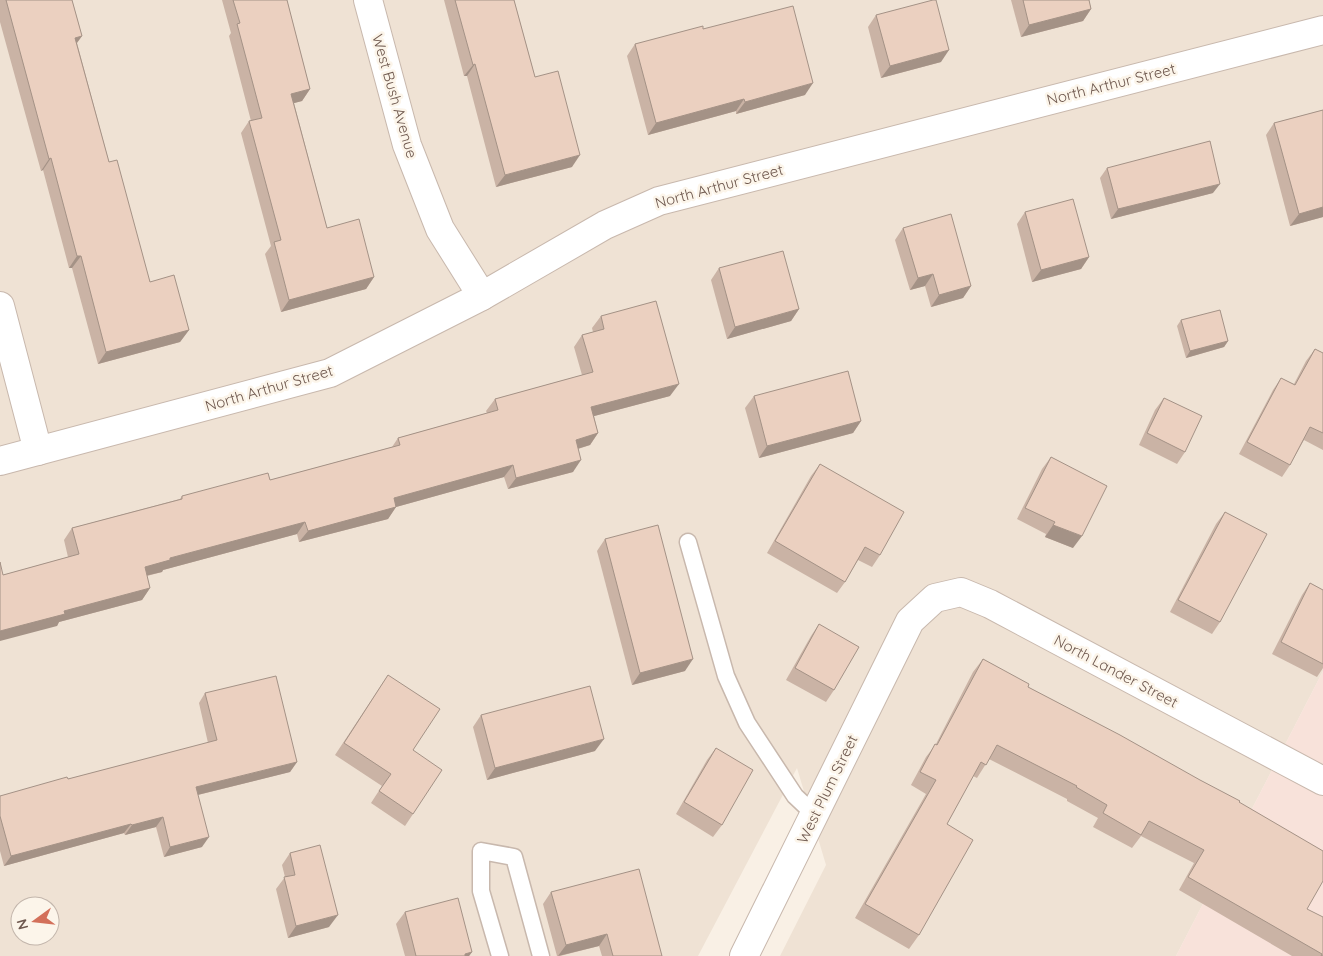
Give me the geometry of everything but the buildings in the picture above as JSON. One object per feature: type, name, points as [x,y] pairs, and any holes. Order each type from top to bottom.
[{"type":"street","name":"West Bush Avenue","points":[[368,0],[407,145],[440,229],[482,296]]},
{"type":"street","name":"North Arthur Street","points":[[0,461],[330,373],[482,296],[605,225],[659,201],[1323,30]]},
{"type":"street","points":[[0,306],[38,451]]},
{"type":"street","name":"North Lander Street","points":[[910,621],[935,598],[960,592],[990,604],[1323,781]]},
{"type":"street","name":"West Plum Street","points":[[744,956],[910,621]]},
{"type":"lane","points":[[688,542],[726,676],[747,723],[795,796],[814,814]]},
{"type":"lane","points":[[500,956],[481,891],[482,851],[514,857],[541,956]]},
{"type":"shaded area","points":[[0,0],[1323,0],[1323,671],[1176,956],[780,956],[826,865],[797,768],[698,956],[0,956]]},
{"type":"shaded area","points":[[1323,671],[1323,956],[1176,956]]}]
